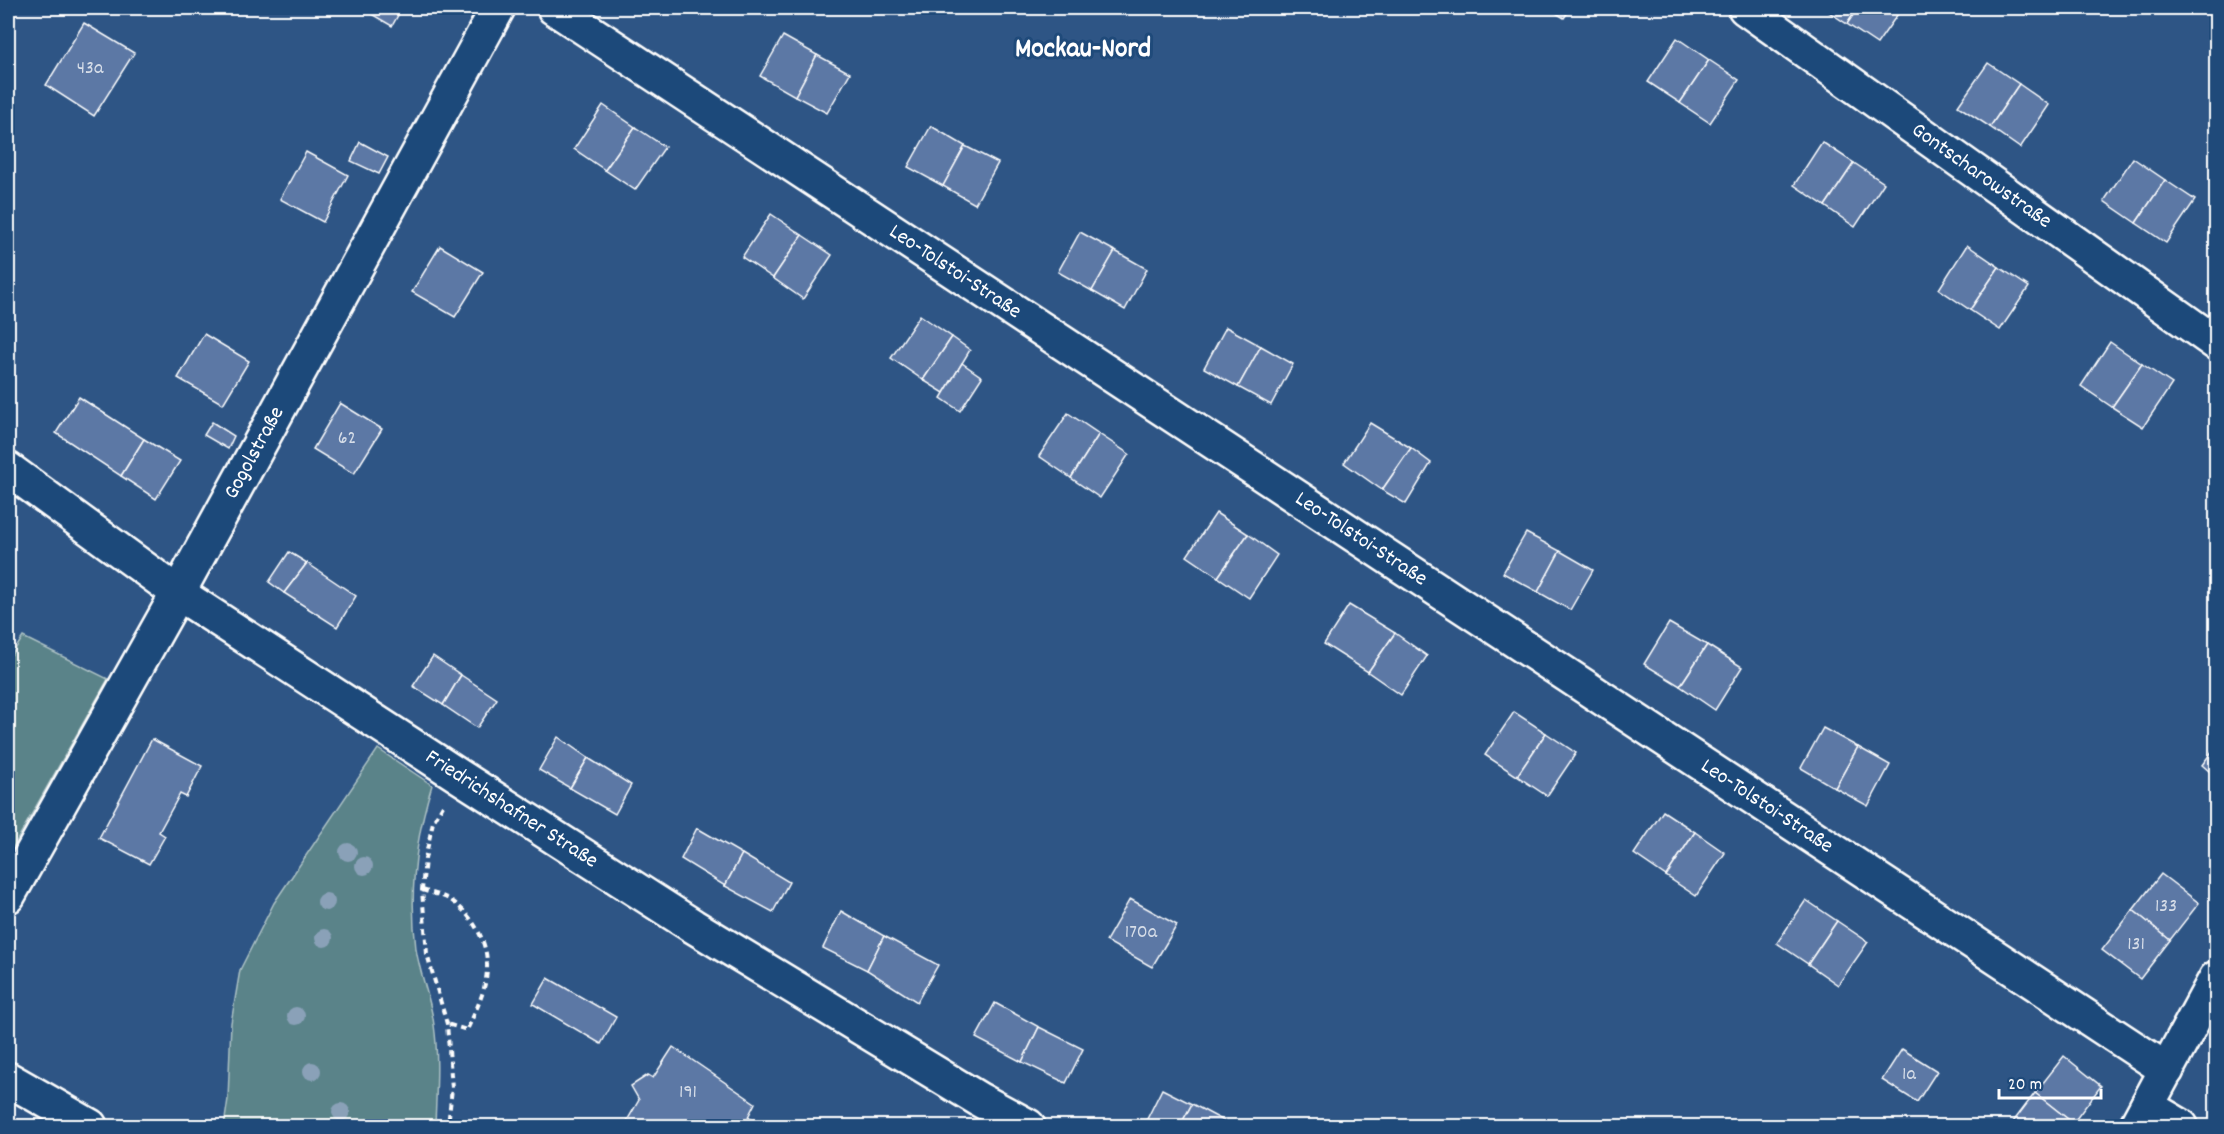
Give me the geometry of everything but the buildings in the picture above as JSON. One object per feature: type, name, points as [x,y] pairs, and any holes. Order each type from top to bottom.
[{"type":"street","name":"Gogolstraße","points":[[8,896],[178,593],[498,8]]},
{"type":"street","name":"Leo-Tolstoi-Straße","points":[[554,8],[2167,1070]]},
{"type":"street","name":"Gontscharowstraße","points":[[1745,8],[2217,343]]},
{"type":"street","name":"Friedrichshafner Straße","points":[[8,469],[178,593],[459,776],[693,926],[970,1094],[1028,1126]]},
{"type":"street","points":[[2181,1126],[2141,1116],[2217,978]]},
{"type":"street","points":[[8,1079],[90,1126]]},
{"type":"path","points":[[448,1126],[452,1088],[447,1024],[426,954],[423,890],[425,859],[433,822],[459,776]]},
{"type":"path","points":[[423,890],[448,899],[471,919],[482,940],[487,965],[480,1000],[467,1030],[447,1024]]},
{"type":"green space","points":[[23,637],[108,679],[8,856],[8,660]]},
{"type":"green space","points":[[378,749],[432,785],[421,826],[415,866],[413,907],[416,949],[433,1015],[436,1038],[435,1126],[224,1126],[228,1099],[231,1023],[240,970],[274,903]]},
{"type":"district","name":"Mockau-Nord","points":[[1083,51]]}]
